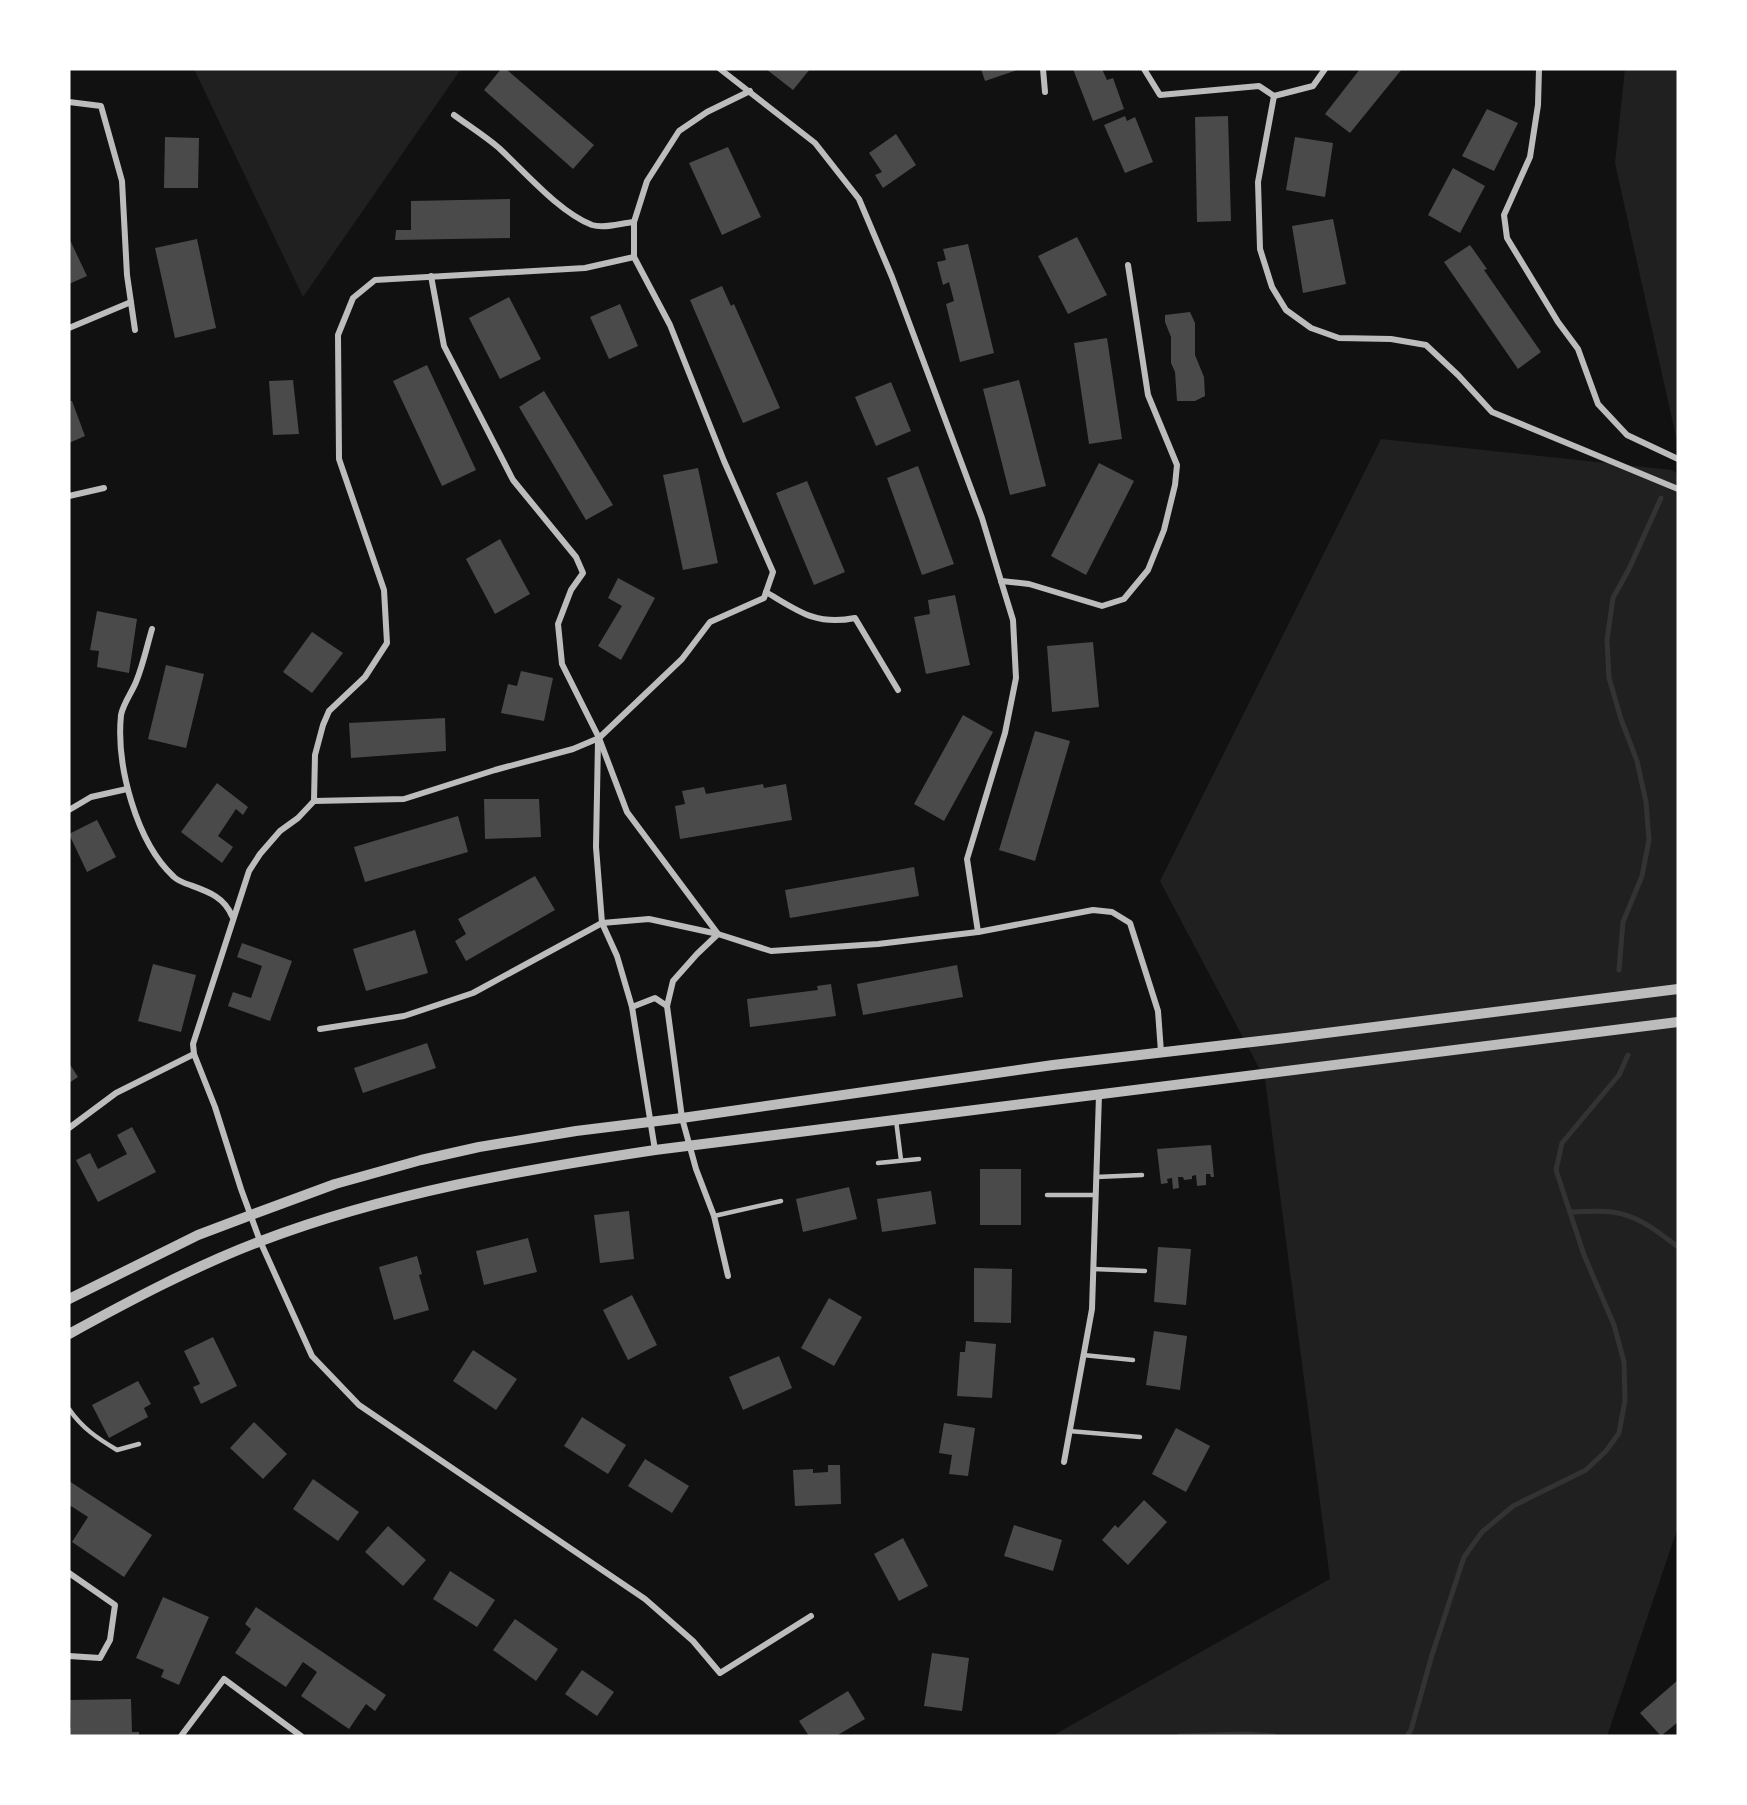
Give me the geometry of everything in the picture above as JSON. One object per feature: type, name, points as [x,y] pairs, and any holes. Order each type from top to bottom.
[{"type":"street","points":[[720,69],[815,143],[859,199],[892,277],[982,518],[1013,620],[1016,678],[1005,733],[967,859],[978,932]]},
{"type":"street","points":[[1043,69],[1045,92]]},
{"type":"street","points":[[1144,69],[1160,95],[1258,86],[1274,96],[1313,86],[1325,69]]},
{"type":"street","points":[[1539,69],[1538,105],[1530,157],[1504,215],[1507,237],[1558,322],[1578,349],[1598,404],[1627,435],[1678,459]]},
{"type":"street","points":[[314,801],[404,799],[495,770],[573,749],[599,738],[682,659],[710,621],[764,598],[773,572],[724,461],[670,325],[634,257],[634,222],[647,181],[679,131],[707,112],[750,91]]},
{"type":"street","points":[[1274,96],[1258,182],[1260,249],[1272,287],[1286,310],[1311,328],[1339,338],[1391,339],[1426,345],[1492,412],[1678,489]]},
{"type":"street","points":[[69,102],[102,106],[122,181],[127,275],[135,330]]},
{"type":"street","points":[[454,115],[497,146],[533,182],[594,226],[634,222]]},
{"type":"street","points":[[634,257],[585,268],[375,279],[353,298],[338,335],[339,459],[384,590],[387,643],[365,676],[329,711],[315,755],[314,801],[298,818],[280,831],[249,871],[232,917],[193,1044],[194,1054],[203,1074],[260,1241],[312,1356],[359,1405],[645,1599],[693,1641],[720,1673],[811,1616]]},
{"type":"street","points":[[1001,581],[1029,584],[1102,606],[1124,599],[1148,570],[1167,518],[1178,465],[1148,395],[1128,265]]},
{"type":"street","points":[[431,276],[444,346],[513,480],[576,557],[583,573],[571,590],[558,624],[562,663],[599,738],[627,812],[718,934]]},
{"type":"street","points":[[69,328],[131,302]]},
{"type":"street","points":[[69,496],[104,488]]},
{"type":"street","points":[[766,592],[812,618],[838,621],[855,618],[898,690]]},
{"type":"street","points":[[152,629],[137,680],[121,712],[121,759],[127,789],[151,845],[169,873],[176,880],[220,897],[229,908],[232,917]]},
{"type":"street","points":[[599,738],[596,847],[602,923],[617,956],[632,1007],[655,1150]]},
{"type":"street","points":[[69,810],[91,797],[127,789]]},
{"type":"street","points":[[320,1029],[404,1016],[473,993],[602,923],[649,919],[718,934],[771,951],[878,944],[978,932],[1093,910],[1112,912],[1130,923],[1158,1011],[1161,1052]]},
{"type":"street","points":[[718,934],[673,981],[668,1006],[682,1118],[696,1168],[714,1216],[728,1276]]},
{"type":"street","points":[[69,1299],[198,1235],[335,1184],[421,1160],[489,1145],[1161,1052],[1678,989]]},
{"type":"street","points":[[632,1007],[655,998],[668,1006]]},
{"type":"street","points":[[69,1334],[192,1271],[260,1241],[375,1205],[498,1175],[691,1145],[1678,1022]]},
{"type":"street","points":[[69,1128],[116,1093],[194,1054]]},
{"type":"street","points":[[1064,1462],[1092,1309],[1099,1095]]},
{"type":"street","points":[[69,1573],[115,1605],[110,1640],[100,1658],[69,1656]]},
{"type":"street","points":[[182,1736],[224,1679],[301,1736]]},
{"type":"lane","points":[[896,1120],[901,1160]]},
{"type":"lane","points":[[878,1163],[919,1159]]},
{"type":"lane","points":[[1096,1176],[1143,1175]]},
{"type":"lane","points":[[1047,1195],[1096,1195]]},
{"type":"lane","points":[[714,1216],[781,1202]]},
{"type":"lane","points":[[1093,1269],[1145,1271]]},
{"type":"lane","points":[[1083,1355],[1133,1360]]},
{"type":"lane","points":[[69,1409],[79,1423],[93,1436],[117,1450],[139,1444]]},
{"type":"lane","points":[[1069,1431],[1140,1437]]},
{"type":"shaded area","points":[[194,69],[461,69],[303,297]]},
{"type":"shaded area","points":[[1625,69],[1678,69],[1678,446],[1615,163]]},
{"type":"shaded area","points":[[1381,439],[1672,470],[1678,474],[1678,1527],[1607,1736],[1052,1736],[1330,1579],[1265,1079],[1160,881]]},
{"type":"building","points":[[501,69],[506,69],[594,145],[573,169],[484,90]]},
{"type":"building","points":[[766,69],[810,69],[793,90]]},
{"type":"building","points":[[981,69],[1020,69],[985,81]]},
{"type":"building","points":[[1073,69],[1102,69],[1107,80],[1113,78],[1124,109],[1093,121]]},
{"type":"building","points":[[1360,69],[1402,69],[1350,133],[1325,114]]},
{"type":"building","points":[[1487,109],[1518,123],[1494,171],[1462,156]]},
{"type":"building","points":[[1125,116],[1127,121],[1135,117],[1153,162],[1125,173],[1104,125]]},
{"type":"building","points":[[1228,116],[1231,221],[1197,222],[1195,117]]},
{"type":"building","points":[[896,134],[916,165],[883,188],[875,175],[882,172],[869,153]]},
{"type":"building","points":[[165,137],[199,138],[198,188],[164,188]]},
{"type":"building","points":[[1295,137],[1333,143],[1325,197],[1286,190]]},
{"type":"building","points":[[728,147],[761,217],[722,235],[689,163]]},
{"type":"building","points":[[1453,168],[1485,186],[1460,233],[1428,215]]},
{"type":"building","points":[[510,199],[510,238],[395,240],[396,230],[411,230],[411,201]]},
{"type":"building","points":[[1333,219],[1346,284],[1303,293],[1292,226]]},
{"type":"building","points":[[1077,237],[1107,295],[1068,314],[1038,256]]},
{"type":"building","points":[[69,238],[87,276],[69,284]]},
{"type":"building","points":[[197,239],[216,328],[175,338],[155,248]]},
{"type":"building","points":[[968,244],[994,353],[960,362],[946,304],[954,301],[949,282],[943,285],[937,262],[946,260],[943,249]]},
{"type":"building","points":[[1470,245],[1487,269],[1484,270],[1541,352],[1518,369],[1444,262]]},
{"type":"building","points":[[722,286],[731,306],[734,304],[780,408],[743,423],[690,300]]},
{"type":"building","points":[[509,297],[541,359],[500,379],[469,318]]},
{"type":"building","points":[[620,304],[638,346],[609,359],[590,317]]},
{"type":"building","points":[[1190,312],[1195,323],[1195,355],[1204,377],[1205,396],[1195,401],[1177,401],[1175,372],[1171,363],[1171,337],[1165,322],[1165,315]]},
{"type":"building","points":[[1107,338],[1122,439],[1089,444],[1074,343]]},
{"type":"building","points":[[427,365],[476,470],[442,486],[393,381]]},
{"type":"building","points":[[293,380],[299,434],[273,435],[269,381]]},
{"type":"building","points":[[1019,380],[1046,486],[1010,495],[983,389]]},
{"type":"building","points":[[891,382],[911,431],[876,446],[855,397]]},
{"type":"building","points":[[544,391],[613,505],[586,520],[519,407]]},
{"type":"building","points":[[69,401],[72,401],[85,436],[69,443]]},
{"type":"building","points":[[1099,463],[1134,481],[1086,575],[1051,556]]},
{"type":"building","points":[[918,466],[954,564],[922,575],[887,478]]},
{"type":"building","points":[[698,468],[718,563],[683,570],[663,475]]},
{"type":"building","points":[[807,481],[845,572],[814,585],[776,493]]},
{"type":"building","points":[[500,539],[530,594],[495,614],[466,559]]},
{"type":"building","points":[[618,578],[655,598],[621,660],[598,646],[622,606],[608,598]]},
{"type":"building","points":[[955,595],[970,665],[926,674],[914,617],[930,614],[928,600]]},
{"type":"building","points":[[97,611],[137,619],[129,673],[97,667],[99,651],[90,650]]},
{"type":"building","points":[[312,632],[343,653],[312,693],[283,672]]},
{"type":"building","points":[[1093,642],[1099,707],[1052,712],[1047,646]]},
{"type":"building","points":[[166,665],[204,674],[186,748],[148,739]]},
{"type":"building","points":[[521,671],[553,678],[544,721],[501,713],[508,684],[517,686]]},
{"type":"building","points":[[963,715],[993,732],[944,821],[914,804]]},
{"type":"building","points":[[445,718],[446,751],[351,758],[349,723]]},
{"type":"building","points":[[1035,731],[1070,741],[1035,861],[999,850]]},
{"type":"building","points":[[217,783],[248,807],[243,815],[236,809],[218,836],[233,847],[222,863],[181,832]]},
{"type":"building","points":[[763,784],[764,788],[786,784],[792,820],[680,839],[675,806],[685,804],[682,791],[704,787],[706,794]]},
{"type":"building","points":[[484,799],[539,799],[541,837],[485,839]]},
{"type":"building","points":[[458,816],[468,852],[365,882],[354,847]]},
{"type":"building","points":[[97,820],[116,857],[87,872],[69,834]]},
{"type":"building","points":[[914,867],[919,896],[790,918],[785,890]]},
{"type":"building","points":[[535,876],[555,910],[466,961],[455,941],[466,934],[458,919]]},
{"type":"building","points":[[415,930],[428,973],[366,991],[353,949]]},
{"type":"building","points":[[242,943],[292,961],[270,1021],[228,1006],[233,992],[251,998],[262,966],[237,957]]},
{"type":"building","points":[[153,964],[196,975],[181,1032],[138,1021]]},
{"type":"building","points":[[957,965],[963,997],[863,1015],[857,984]]},
{"type":"building","points":[[831,984],[836,1016],[750,1027],[747,999],[818,990],[817,986]]},
{"type":"building","points":[[427,1043],[436,1068],[363,1093],[354,1068]]},
{"type":"building","points":[[69,1063],[78,1077],[69,1083]]},
{"type":"building","points":[[132,1127],[156,1172],[98,1202],[76,1160],[90,1153],[98,1169],[127,1154],[117,1135]]},
{"type":"building","points":[[1211,1145],[1214,1177],[1206,1174],[1206,1185],[1197,1186],[1196,1175],[1192,1176],[1192,1179],[1184,1180],[1183,1177],[1178,1177],[1179,1188],[1173,1189],[1172,1178],[1167,1179],[1168,1183],[1161,1184],[1157,1149]]},
{"type":"building","points":[[980,1169],[1021,1169],[1021,1225],[980,1225]]},
{"type":"building","points":[[849,1187],[857,1219],[803,1232],[796,1199]]},
{"type":"building","points":[[931,1191],[936,1224],[882,1232],[877,1199]]},
{"type":"building","points":[[629,1211],[634,1259],[600,1263],[594,1215]]},
{"type":"building","points":[[528,1238],[537,1272],[484,1285],[476,1251]]},
{"type":"building","points":[[1158,1247],[1191,1249],[1186,1305],[1154,1302]]},
{"type":"building","points":[[417,1256],[422,1274],[419,1275],[429,1310],[394,1320],[379,1267]]},
{"type":"building","points":[[974,1268],[1012,1269],[1011,1323],[974,1322]]},
{"type":"building","points":[[632,1295],[657,1345],[628,1360],[603,1310]]},
{"type":"building","points":[[829,1298],[862,1317],[834,1366],[801,1348]]},
{"type":"building","points":[[1154,1331],[1187,1336],[1180,1390],[1146,1385]]},
{"type":"building","points":[[213,1337],[237,1386],[201,1404],[193,1387],[200,1384],[184,1351]]},
{"type":"building","points":[[966,1341],[996,1344],[992,1398],[957,1396],[960,1352],[965,1352]]},
{"type":"building","points":[[473,1350],[517,1379],[496,1410],[453,1381]]},
{"type":"building","points":[[779,1356],[792,1388],[743,1410],[729,1377]]},
{"type":"building","points":[[138,1381],[151,1404],[144,1408],[148,1417],[109,1438],[92,1405]]},
{"type":"building","points":[[582,1417],[626,1445],[608,1474],[564,1446]]},
{"type":"building","points":[[254,1422],[287,1454],[263,1479],[230,1448]]},
{"type":"building","points":[[944,1423],[975,1428],[968,1476],[949,1474],[952,1455],[939,1453]]},
{"type":"building","points":[[1176,1428],[1210,1446],[1186,1492],[1152,1474]]},
{"type":"building","points":[[645,1459],[689,1486],[672,1513],[628,1486]]},
{"type":"building","points":[[828,1465],[840,1465],[841,1504],[795,1506],[793,1470],[813,1469],[813,1473],[828,1472]]},
{"type":"building","points":[[313,1479],[359,1512],[338,1541],[293,1509]]},
{"type":"building","points":[[69,1481],[152,1535],[124,1577],[72,1542],[88,1517],[71,1506],[69,1510]]},
{"type":"building","points":[[1144,1500],[1167,1522],[1128,1565],[1102,1540],[1115,1525],[1118,1528]]},
{"type":"building","points":[[1014,1525],[1062,1540],[1053,1571],[1004,1556]]},
{"type":"building","points":[[388,1526],[426,1560],[403,1586],[365,1552]]},
{"type":"building","points":[[903,1538],[928,1586],[899,1601],[874,1554]]},
{"type":"building","points":[[450,1571],[495,1600],[477,1627],[433,1599]]},
{"type":"building","points":[[163,1597],[209,1617],[179,1685],[161,1677],[164,1670],[136,1658]]},
{"type":"building","points":[[256,1607],[386,1695],[375,1711],[366,1704],[349,1729],[301,1696],[317,1672],[303,1662],[286,1687],[235,1653],[251,1629],[245,1624]]},
{"type":"building","points":[[515,1619],[558,1649],[536,1681],[493,1650]]},
{"type":"building","points":[[932,1653],[969,1658],[962,1711],[924,1706]]},
{"type":"building","points":[[582,1670],[614,1692],[597,1716],[565,1694]]},
{"type":"building","points":[[1678,1680],[1678,1722],[1661,1736],[1640,1713]]},
{"type":"building","points":[[848,1691],[865,1719],[836,1736],[809,1736],[799,1721]]},
{"type":"building","points":[[131,1699],[132,1732],[139,1732],[139,1736],[69,1736],[70,1700]]},
{"type":"waterway","points":[[1619,970],[1623,922],[1642,876],[1649,840],[1646,802],[1637,761],[1609,678],[1607,640],[1613,598],[1629,569],[1661,498]]},
{"type":"waterway","points":[[1407,1736],[1411,1730],[1432,1655],[1464,1557],[1482,1532],[1513,1506],[1586,1470],[1606,1451],[1619,1433],[1625,1400],[1624,1362],[1614,1325],[1584,1255],[1556,1170],[1562,1143],[1619,1075],[1628,1055]]},
{"type":"waterway","points":[[1570,1212],[1607,1211],[1621,1214],[1647,1225],[1678,1247]]},
{"type":"waterway","points":[[1179,1736],[1245,1734],[1274,1736]]}]
